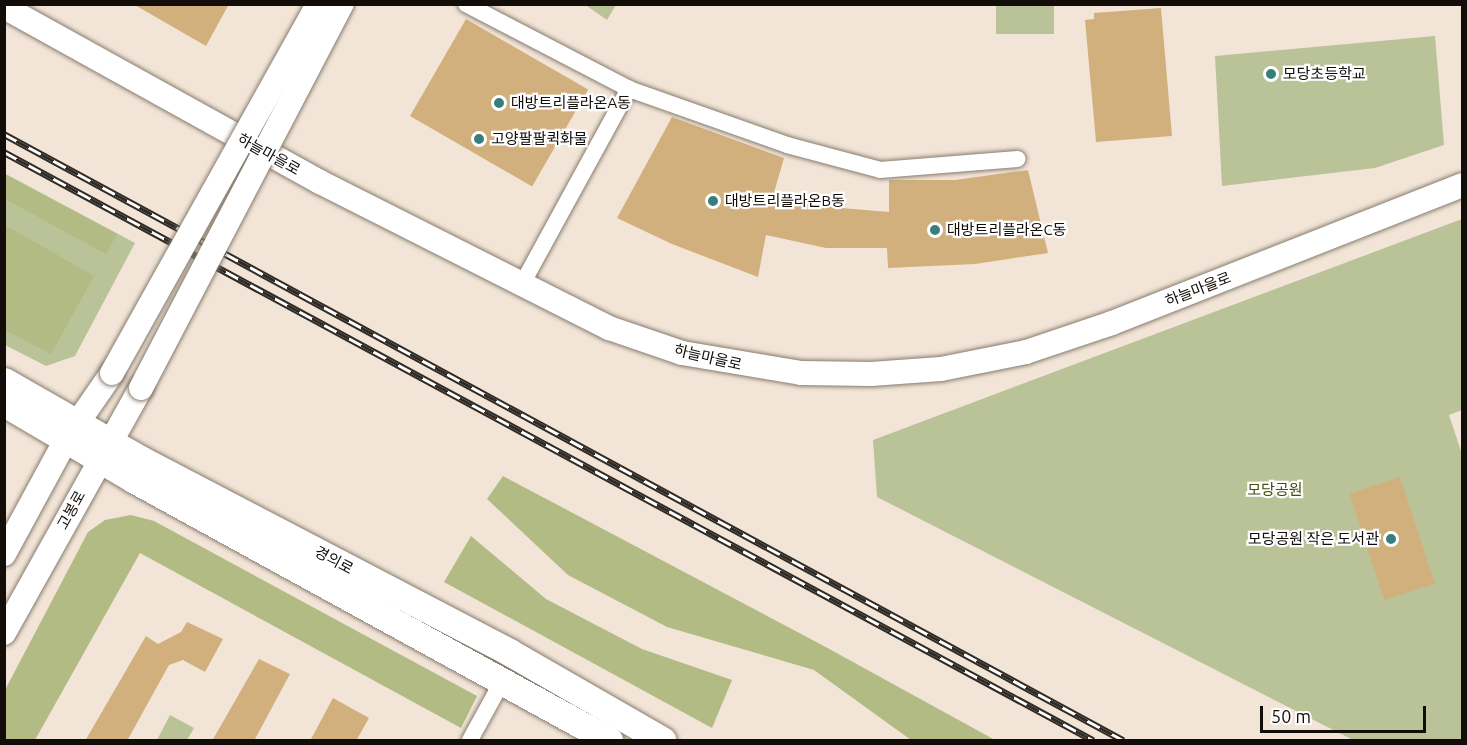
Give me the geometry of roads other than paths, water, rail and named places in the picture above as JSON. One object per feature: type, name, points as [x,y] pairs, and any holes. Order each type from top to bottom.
[{"type":"main road","points":[[4,554],[73,430],[112,373],[318,4]]},
{"type":"main road","name":"고봉로","points":[[4,633],[141,388],[342,4]]},
{"type":"main road","name":"하늘마을로","points":[[4,7],[320,182],[521,286],[609,328],[682,353],[740,366],[801,373],[871,374],[941,369],[1026,352],[1112,323],[1462,185]]},
{"type":"main road","name":"경의로","points":[[4,381],[107,451],[609,741]]},
{"type":"main road","name":"경의로","points":[[4,403],[73,430]]},
{"type":"main road","name":"경의로","points":[[107,451],[509,652],[662,741]]},
{"type":"street","points":[[466,4],[629,89],[787,145],[880,170],[1018,159]]},
{"type":"street","points":[[521,286],[629,89]]},
{"type":"street","points":[[470,741],[503,680]]},
{"type":"railway","points":[[4,134],[1123,740]]},
{"type":"railway","points":[[4,152],[1093,740]]},
{"type":"place","name":"모당초등학교","points":[[1271,74]]},
{"type":"place","name":"대방트리플라온A동","points":[[499,103]]},
{"type":"place","name":"고양팔팔퀵화물","points":[[479,139]]},
{"type":"place","name":"대방트리플라온B동","points":[[713,201]]},
{"type":"place","name":"대방트리플라온C동","points":[[935,230]]},
{"type":"place","name":"모당공원 작은 도서관","points":[[1391,539]]},
{"type":"park label","name":"모당공원","points":[[1275,490]]}]
